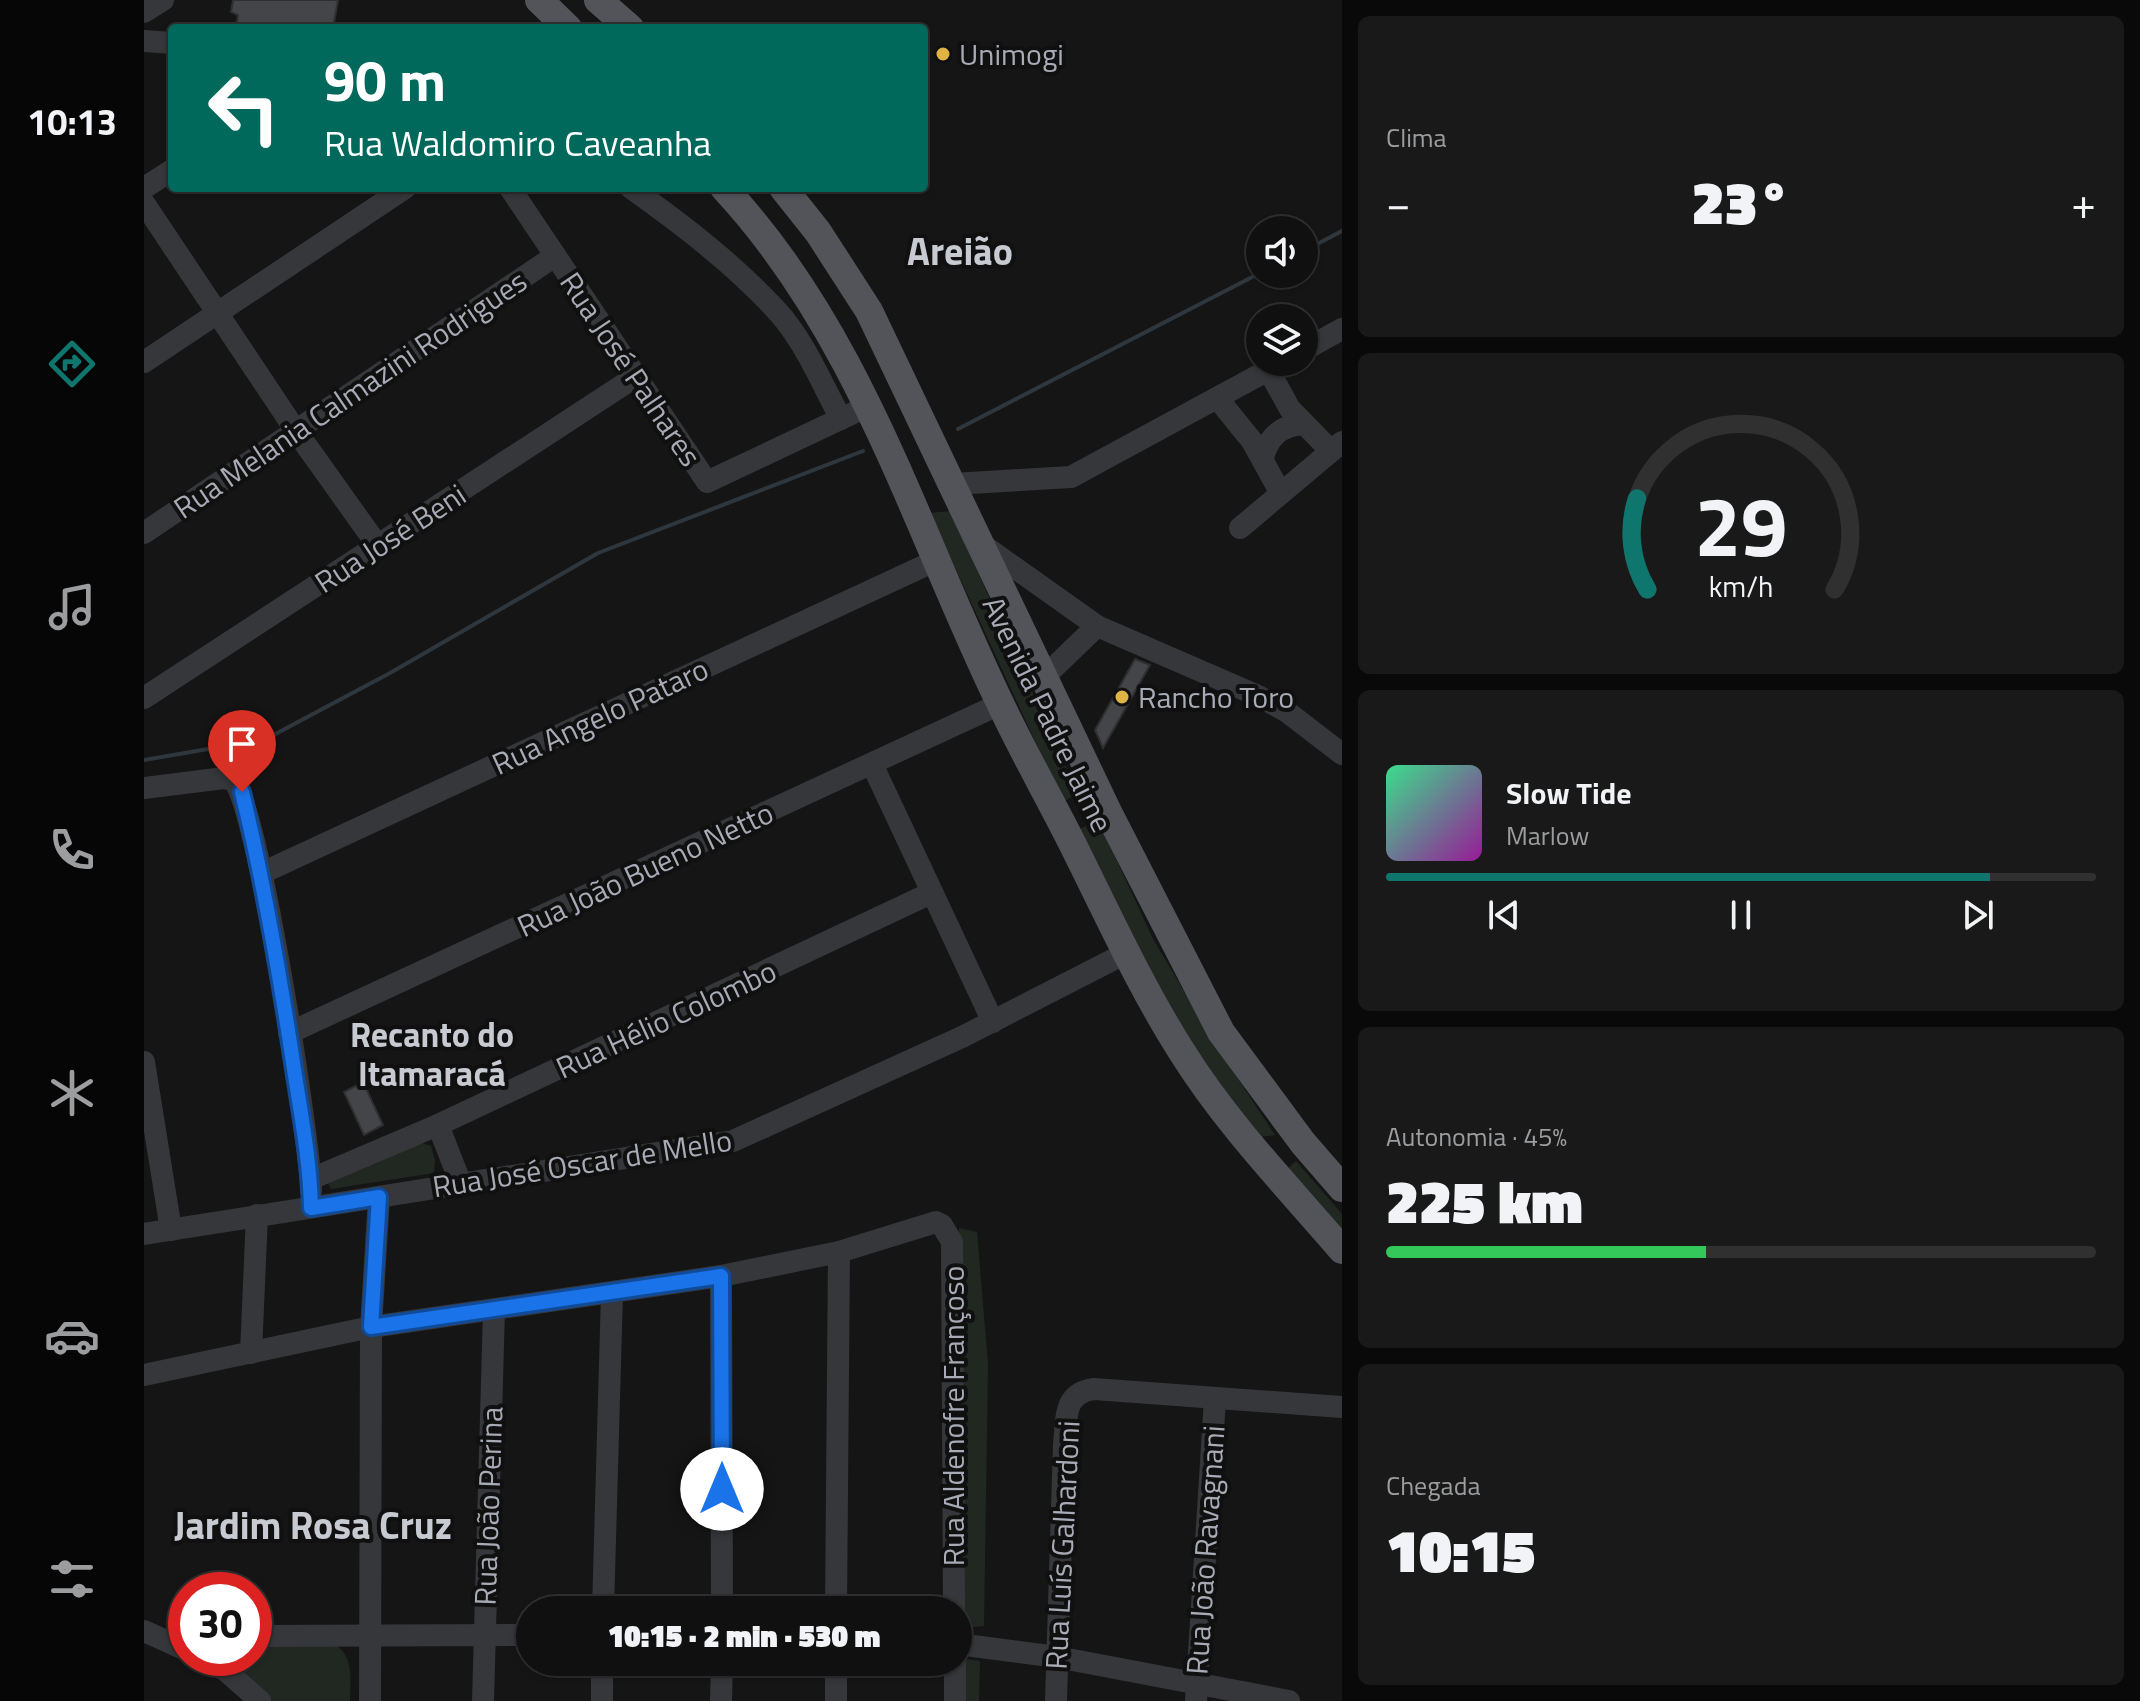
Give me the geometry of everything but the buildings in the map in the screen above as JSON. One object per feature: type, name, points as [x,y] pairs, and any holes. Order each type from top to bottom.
[{"type":"main road","points":[[539,0],[564,24]]},
{"type":"main road","points":[[598,0],[625,24]]},
{"type":"main road","name":"Avenida Padre Jaime","points":[[731,192],[785,260],[837,341],[939,559],[1000,704],[1126,953],[1182,1052],[1271,1168],[1342,1250]]},
{"type":"main road","name":"Avenida Padre Jaime","points":[[786,192],[818,232],[869,311],[1109,814],[1221,1032],[1303,1143],[1342,1188]]},
{"type":"main road","points":[[904,484],[938,499],[957,492]]},
{"type":"main road","points":[[1066,831],[1084,816],[1109,814]]},
{"type":"main road","points":[[1271,1168],[1290,1159],[1303,1143]]},
{"type":"street","points":[[144,12],[163,0]]},
{"type":"street","points":[[144,41],[168,43]]},
{"type":"street","points":[[144,188],[168,173]]},
{"type":"street","points":[[144,362],[399,192]]},
{"type":"street","name":"Rua José Palhares","points":[[513,192],[707,482],[868,406]]},
{"type":"street","points":[[637,192],[693,232],[779,313],[797,338],[841,419]]},
{"type":"street","points":[[144,203],[296,431],[378,546]]},
{"type":"street","name":"Rua Melania Calmazini Rodrigues","points":[[144,533],[555,256]]},
{"type":"street","points":[[1318,342],[1342,329]]},
{"type":"street","points":[[957,492],[1071,477],[1258,376]]},
{"type":"street","points":[[1240,528],[1336,446],[1302,424],[1280,376]]},
{"type":"street","name":"Rua José Beni","points":[[147,693],[635,377]]},
{"type":"street","points":[[1218,399],[1263,458],[1280,492]]},
{"type":"street","points":[[1263,458],[1274,435],[1287,426],[1302,424]]},
{"type":"street","points":[[980,543],[1097,626],[1256,695],[1286,711],[1342,754]]},
{"type":"street","name":"Rua Angelo Pataro","points":[[262,873],[939,559]]},
{"type":"street","name":"Avenida Padre Jaime","points":[[1044,677],[1097,626]]},
{"type":"street","name":"Rua João Bueno Netto","points":[[289,1033],[1000,704]]},
{"type":"street","points":[[872,764],[993,1022]]},
{"type":"street","points":[[144,788],[224,778],[233,780],[242,792],[262,873],[289,1033],[311,1179],[311,1208]]},
{"type":"street","name":"Rua Hélio Colombo","points":[[311,1179],[438,1125],[931,893]]},
{"type":"street","name":"Rua José Oscar de Mello","points":[[144,1234],[733,1141],[993,1022],[1126,953]]},
{"type":"street","points":[[144,1062],[171,1230]]},
{"type":"street","points":[[438,1125],[461,1184]]},
{"type":"street","points":[[370,1701],[371,1327],[379,1197]]},
{"type":"street","points":[[251,1353],[257,1215]]},
{"type":"street","name":"Rua Aldenofre Françoso","points":[[839,1252],[929,1222],[942,1225],[952,1242],[954,1596]]},
{"type":"street","points":[[144,1375],[371,1327],[721,1276],[839,1252],[836,1596]]},
{"type":"street","points":[[721,1276],[722,1596]]},
{"type":"street","points":[[603,1596],[612,1293]]},
{"type":"street","name":"Rua João Perina","points":[[483,1701],[494,1310]]},
{"type":"street","name":"Rua Luís Galhardoni","points":[[1056,1701],[1064,1444],[1069,1402],[1077,1392],[1094,1389],[1215,1399]]},
{"type":"street","points":[[1215,1399],[1342,1407]]},
{"type":"street","name":"Rua João Ravagnani","points":[[1196,1692],[1215,1399]]},
{"type":"street","points":[[144,1631],[168,1642]]},
{"type":"street","points":[[272,1636],[516,1635]]},
{"type":"street","points":[[972,1646],[1057,1657],[1196,1692],[1289,1701]]},
{"type":"street","points":[[232,1676],[260,1701]]},
{"type":"street","points":[[602,1676],[602,1701]]},
{"type":"street","points":[[721,1701],[722,1676]]},
{"type":"street","points":[[836,1676],[836,1701]]},
{"type":"street","points":[[955,1676],[955,1701]]},
{"type":"shaded area","points":[[950,511],[1078,793],[1063,802],[930,513]]},
{"type":"shaded area","points":[[1098,820],[1153,939],[1219,1050],[1275,1135],[1259,1137],[1190,1051],[1074,832]]},
{"type":"shaded area","points":[[419,1142],[431,1146],[435,1160],[434,1173],[331,1189],[325,1178]]},
{"type":"shaded area","points":[[1296,1161],[1342,1214],[1342,1238],[1283,1173]]},
{"type":"shaded area","points":[[959,1228],[977,1232],[988,1364],[984,1626],[972,1627],[972,1596],[960,1596]]},
{"type":"shaded area","points":[[334,1644],[341,1649],[348,1662],[350,1701],[272,1701],[246,1676],[272,1676],[272,1646]]},
{"type":"shaded area","points":[[972,1660],[980,1661],[979,1701],[960,1701],[960,1676],[972,1676]]},
{"type":"waterway","points":[[1318,244],[1342,231]]},
{"type":"waterway","points":[[958,429],[1246,280]]},
{"type":"waterway","points":[[144,760],[266,739],[390,673],[598,553],[863,451]]},
{"type":"place","name":"Unimogi","points":[[943,54]]},
{"type":"place","name":"Rancho Toro","points":[[1122,697]]},
{"type":"district","name":"Areião","points":[[960,251]]},
{"type":"district","name":"Recanto do Itamaracá","points":[[432,1054]]},
{"type":"district","name":"Jardim Rosa Cruz","points":[[313,1525]]},
{"type":"route","points":[[242,792],[262,873],[289,1033],[311,1179],[311,1208],[379,1197],[371,1327],[721,1276],[722,1489]]}]
